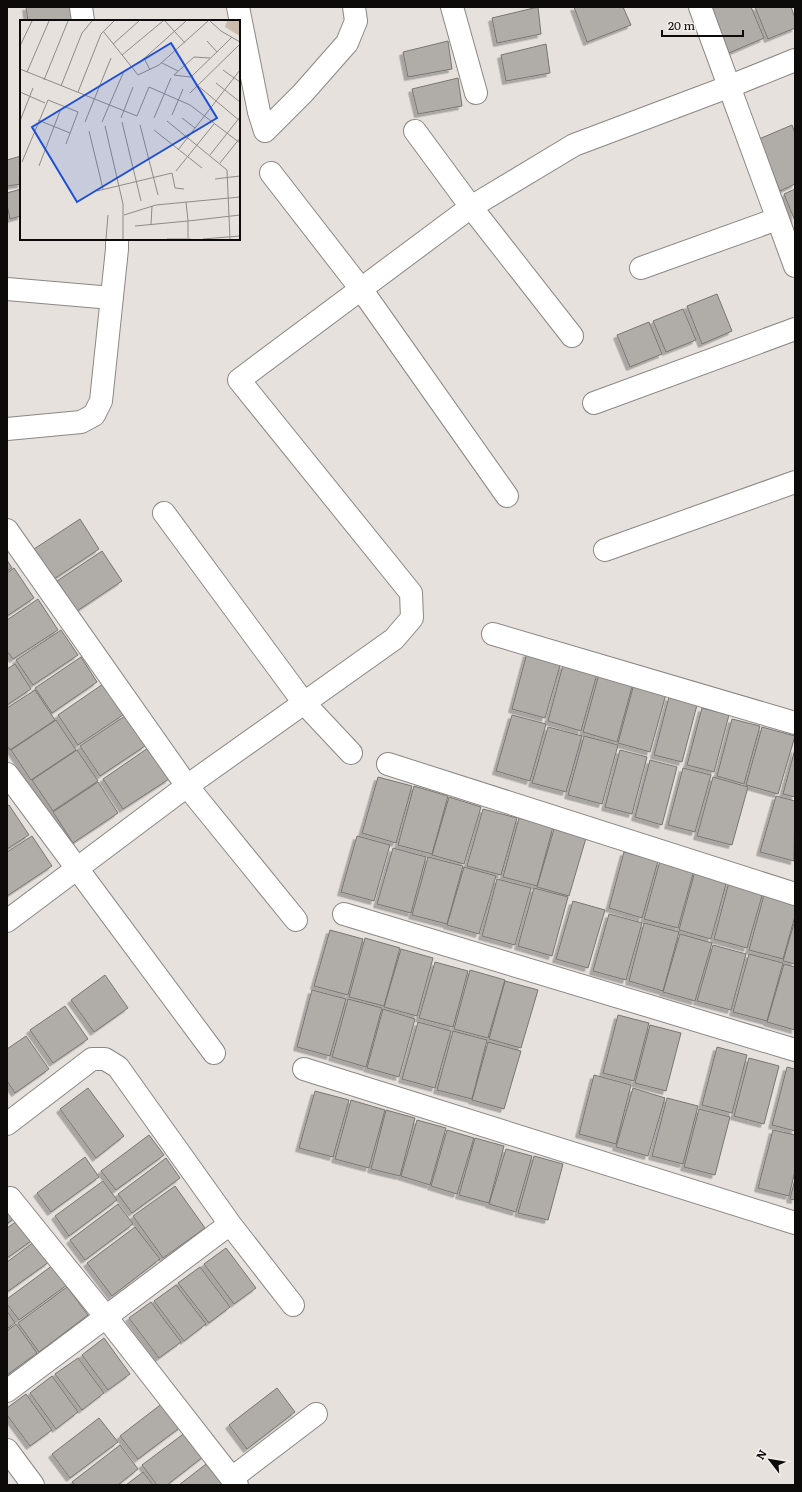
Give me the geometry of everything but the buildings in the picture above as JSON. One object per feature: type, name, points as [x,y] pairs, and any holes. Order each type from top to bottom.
[{"type":"street","points":[[81,7],[83,20]]},
{"type":"street","points":[[238,7],[239,20]]},
{"type":"street","points":[[240,26],[246,82],[259,112],[265,131],[303,93],[347,43],[356,21],[354,7]]},
{"type":"street","points":[[452,7],[476,93]]},
{"type":"street","points":[[700,7],[728,87],[795,266]]},
{"type":"street","points":[[7,921],[187,786],[394,639],[412,618],[412,592],[239,380],[471,207],[574,145],[795,60]]},
{"type":"street","points":[[415,131],[471,207],[572,336]]},
{"type":"street","points":[[271,173],[361,289],[507,496]]},
{"type":"street","points":[[641,268],[778,219]]},
{"type":"street","points":[[7,429],[81,422],[94,415],[101,401],[117,240]]},
{"type":"street","points":[[7,288],[112,298]]},
{"type":"street","points":[[594,403],[795,329]]},
{"type":"street","points":[[605,550],[795,482]]},
{"type":"street","points":[[164,512],[304,703],[351,753]]},
{"type":"street","points":[[7,530],[187,786],[296,920]]},
{"type":"street","points":[[493,634],[795,723]]},
{"type":"street","points":[[388,764],[795,894]]},
{"type":"street","points":[[7,774],[214,1053]]},
{"type":"street","points":[[344,914],[795,1050]]},
{"type":"street","points":[[7,1124],[92,1059],[106,1059],[118,1068],[230,1224],[293,1305]]},
{"type":"street","points":[[304,1069],[795,1223]]},
{"type":"street","points":[[10,1198],[106,1317],[235,1482],[316,1414]]},
{"type":"street","points":[[7,1391],[230,1224]]},
{"type":"street","points":[[7,1450],[33,1485]]}]
